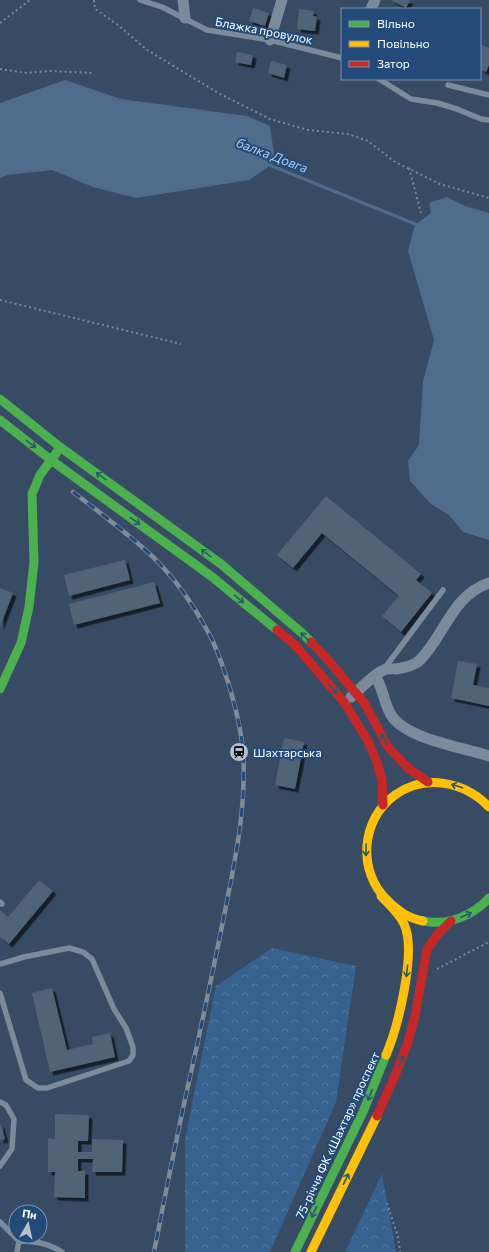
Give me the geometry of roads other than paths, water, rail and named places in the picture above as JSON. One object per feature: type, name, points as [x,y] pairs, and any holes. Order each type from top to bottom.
[{"type":"main road","points":[[0,399],[60,447],[221,564],[302,633],[356,692],[365,704],[388,747],[409,769],[428,782]]},
{"type":"main road","points":[[0,420],[51,460],[211,576],[295,645],[344,702],[368,741],[377,762],[382,780],[383,805]]},
{"type":"main road","points":[[0,689],[21,643],[29,607],[34,562],[32,494],[40,475],[60,447]]},
{"type":"main road","points":[[489,807],[482,799],[466,788],[447,783],[428,782],[415,785],[404,790],[383,805],[372,822],[366,841],[366,860],[371,879],[381,896],[390,906],[401,913],[425,922],[451,921],[469,914],[485,903],[489,898]]},
{"type":"main road","name":"75-річчя ФК «Шахтар» проспект","points":[[295,1252],[363,1112],[392,1042],[407,975],[409,940],[405,925],[400,916],[381,896]]},
{"type":"main road","points":[[311,1252],[373,1124],[407,1045],[415,1016],[427,949],[432,939],[451,921]]},
{"type":"street","points":[[183,0],[185,18]]},
{"type":"street","points":[[270,40],[282,0]]},
{"type":"street","points":[[344,702],[379,673],[409,666],[418,661],[432,644],[457,606],[470,592],[489,582]]},
{"type":"street","points":[[379,673],[390,714],[399,725],[440,743],[473,750],[489,756]]},
{"type":"lane","name":"Блажка провулок","points":[[140,0],[162,7],[206,30],[270,40],[341,58]]},
{"type":"lane","points":[[381,80],[411,99],[451,107],[481,119],[489,120]]},
{"type":"lane","points":[[448,85],[489,95]]},
{"type":"lane","points":[[379,673],[443,590]]},
{"type":"lane","points":[[0,964],[24,957],[68,948],[83,952],[92,959],[114,1009],[126,1028],[133,1048],[133,1055],[129,1061],[47,1088],[38,1088],[26,1080],[0,993]]},
{"type":"lane","points":[[0,1102],[6,1104],[14,1119],[12,1149],[0,1166]]},
{"type":"lane","points":[[0,1222],[8,1230]]},
{"type":"lane","points":[[46,1244],[54,1246],[62,1252]]},
{"type":"water","points":[[65,80],[121,99],[247,116],[270,126],[275,162],[249,180],[136,198],[93,187],[52,170],[8,175],[0,178],[0,103]]},
{"type":"water","points":[[447,197],[465,206],[489,213],[489,540],[463,532],[449,515],[431,504],[410,481],[408,461],[419,445],[423,381],[434,340],[408,251],[415,225],[431,213],[429,203]]},
{"type":"waterway","name":"балка Довга","points":[[267,164],[420,226]]},
{"type":"railway","points":[[73,492],[122,530],[151,555],[168,572],[189,601],[211,638],[219,656],[235,708],[243,751],[244,773],[239,837],[154,1252]]},
{"type":"place","name":"Шахтарська","points":[[239,752]]}]
